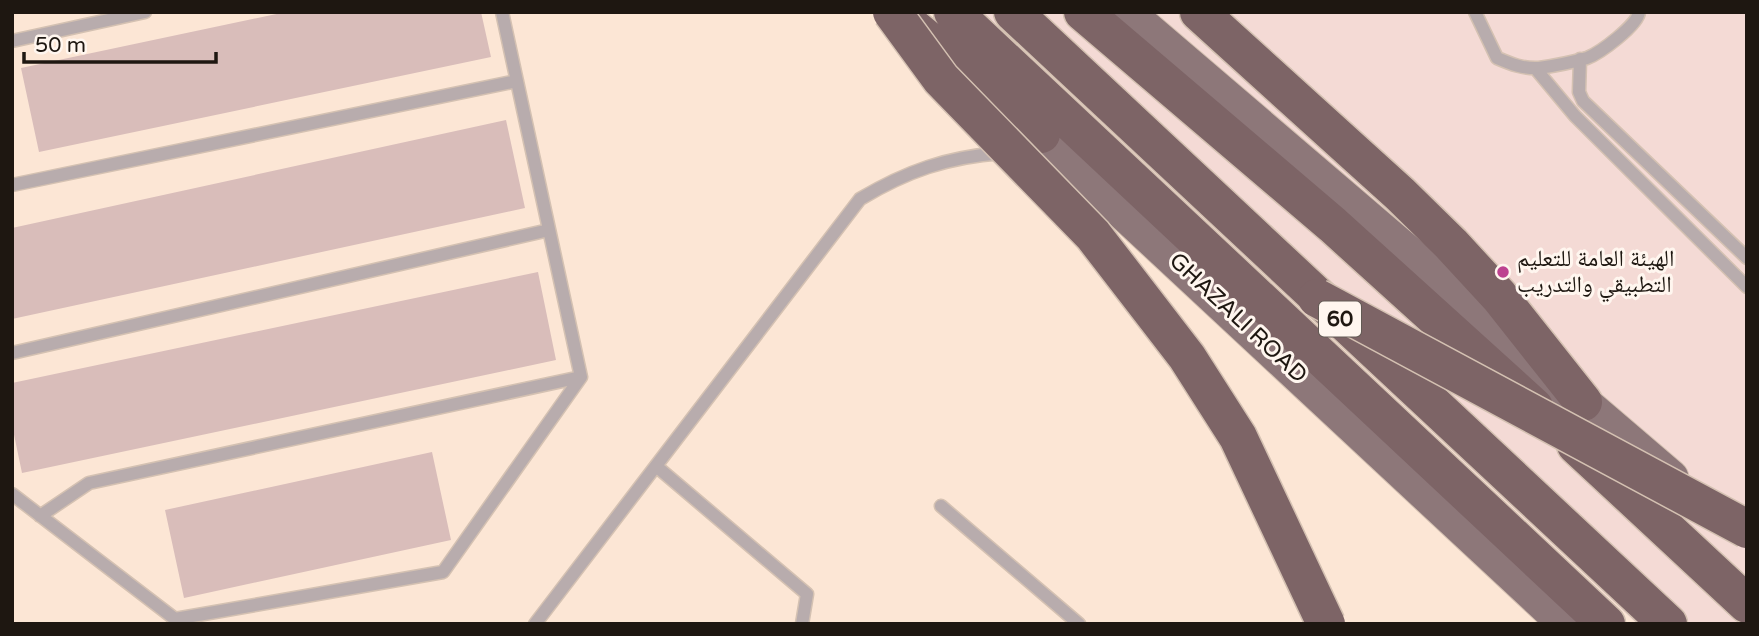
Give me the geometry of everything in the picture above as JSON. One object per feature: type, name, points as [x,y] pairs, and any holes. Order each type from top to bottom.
[{"type":"highway","points":[[894,12],[1049,151]]},
{"type":"highway","points":[[894,12],[941,79],[1093,235],[1187,358],[1238,437],[1326,624]]},
{"type":"highway","name":"GHAZALI ROAD","points":[[953,12],[1606,624]]},
{"type":"highway","name":"60","points":[[1013,12],[1668,624]]},
{"type":"highway","points":[[1083,12],[1333,225],[1664,524],[1747,604]]},
{"type":"highway","points":[[1199,12],[1400,194],[1499,296],[1583,402]]},
{"type":"highway","points":[[1317,298],[1747,529]]},
{"type":"main road","name":"GHAZALI ROAD","points":[[909,12],[1049,151],[1567,624]]},
{"type":"main road","points":[[1125,12],[1583,402],[1747,548]]},
{"type":"lane","points":[[12,41],[145,12]]},
{"type":"lane","points":[[12,495],[175,619],[443,572],[581,377],[502,12]]},
{"type":"lane","points":[[1475,12],[1497,58],[1517,66],[1535,68],[1588,58],[1631,28],[1639,17],[1639,12]]},
{"type":"lane","points":[[1580,59],[1578,83],[1583,101],[1747,258]]},
{"type":"lane","points":[[1535,68],[1575,116],[1745,292]]},
{"type":"lane","points":[[12,186],[517,81]]},
{"type":"lane","points":[[536,624],[860,199],[915,170],[945,161],[976,155],[1049,151]]},
{"type":"lane","points":[[12,353],[549,230]]},
{"type":"lane","points":[[40,516],[89,483],[581,377]]},
{"type":"lane","points":[[656,466],[807,594],[802,624]]},
{"type":"lane","points":[[941,506],[1079,624]]},
{"type":"shaded area","name":"الهيئة العامة للتعليم التطبيقي والتدريب","points":[[983,12],[1747,12],[1747,624],[1637,624]]},
{"type":"building","points":[[286,12],[481,12],[491,57],[39,152],[21,68]]},
{"type":"building","points":[[506,120],[525,208],[12,319],[12,228]]},
{"type":"building","points":[[538,272],[556,360],[22,473],[12,425],[12,383]]},
{"type":"building","points":[[432,452],[451,540],[184,598],[165,510]]},
{"type":"place","name":"الهيئة العامة للتعليم التطبيقي والتدريب","points":[[1503,272]]}]
